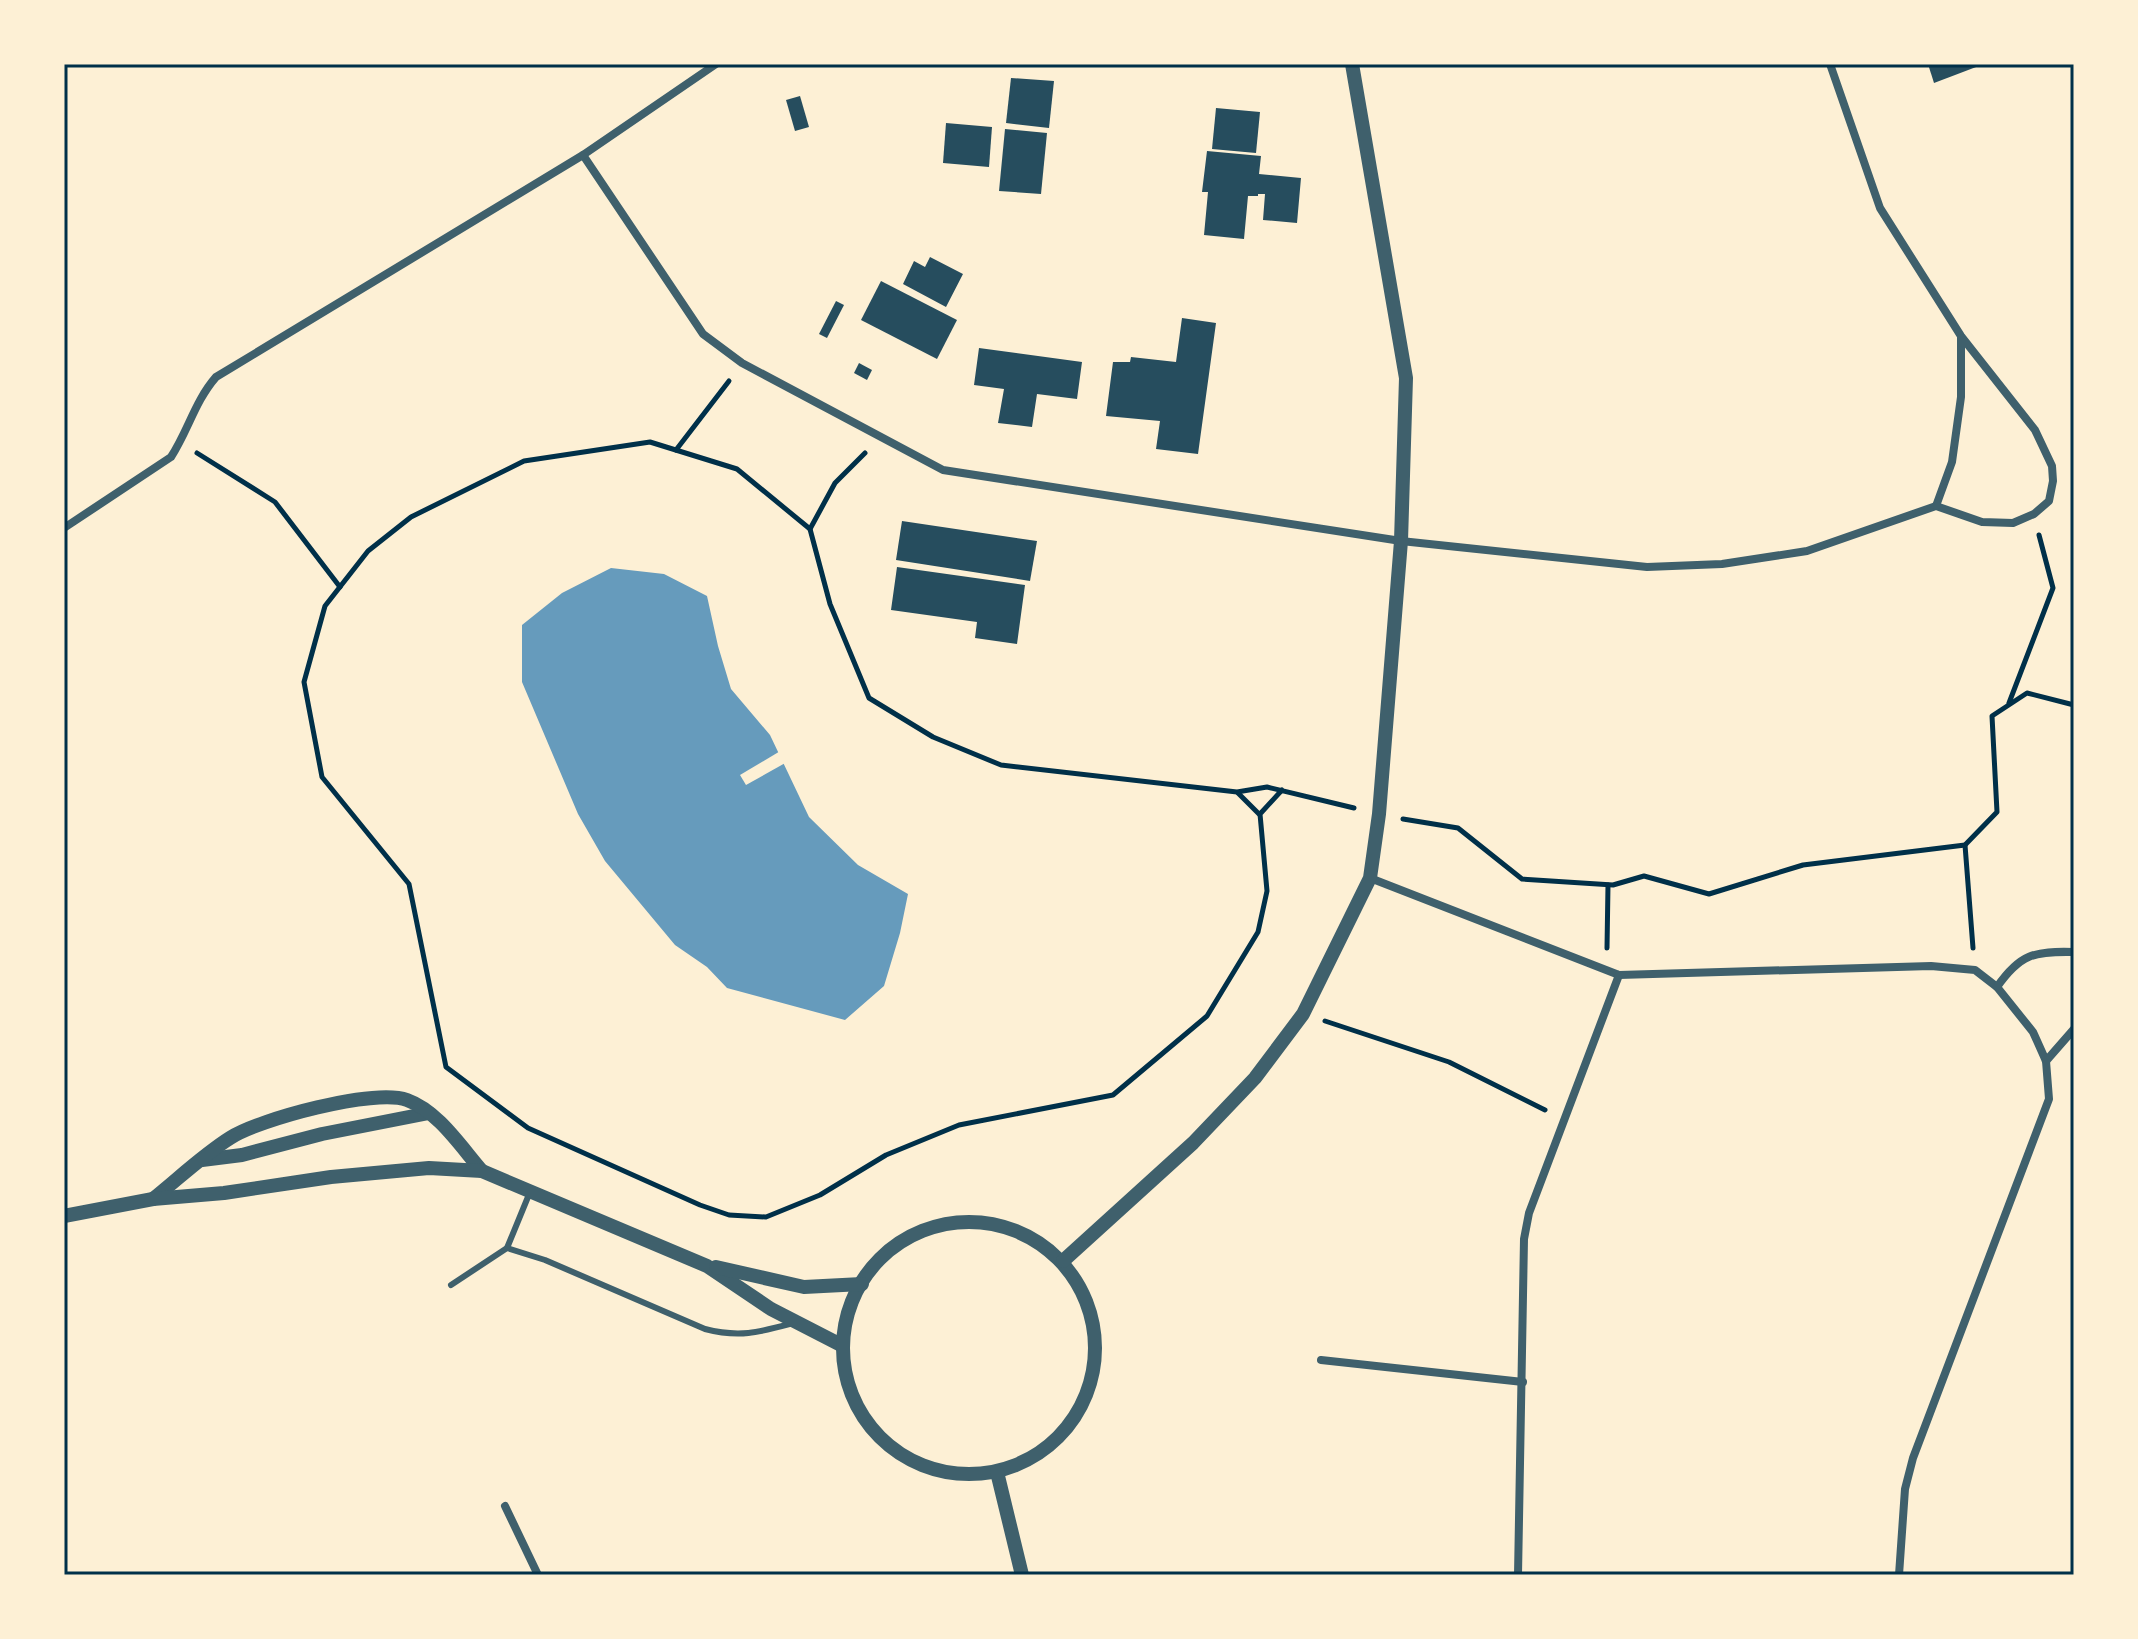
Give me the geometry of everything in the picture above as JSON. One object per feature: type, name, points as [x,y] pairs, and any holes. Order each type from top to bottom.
[{"type":"street","points":[[64,528],[171,457],[203,392],[216,377],[583,155],[716,64]]},
{"type":"street","points":[[1063,1261],[1193,1143],[1255,1078],[1303,1014],[1370,878],[1379,814],[1401,541],[1406,378],[1352,64]]},
{"type":"street","points":[[583,155],[703,334],[742,363],[943,470],[1401,541],[1647,567],[1722,564],[1807,551],[1936,506],[1982,522],[2013,523],[2034,514],[2049,501],[2052,466],[2035,430],[1961,336],[1880,208],[1830,64]]},
{"type":"street","points":[[1936,506],[1952,462],[1961,397],[1961,336]]},
{"type":"street","points":[[1370,878],[1619,975],[1931,966],[1975,970],[1997,987],[2033,1032],[2046,1061],[2049,1099],[1913,1458],[1905,1489],[1899,1575]]},
{"type":"street","points":[[1997,987],[2010,968],[2021,959],[2034,954],[2074,952]]},
{"type":"street","points":[[1518,1575],[1524,1239],[1529,1213],[1619,975]]},
{"type":"street","points":[[2046,1061],[2074,1029]]},
{"type":"street","points":[[153,1199],[230,1137],[259,1125],[357,1100],[398,1098],[413,1103],[429,1113],[482,1171]]},
{"type":"street","points":[[202,1160],[242,1155],[322,1134],[429,1113]]},
{"type":"street","points":[[64,1216],[153,1199],[224,1193],[297,1180],[371,1172],[429,1168],[482,1171],[707,1266],[804,1287],[862,1284]]},
{"type":"street","points":[[986,1222],[1028,1235],[1063,1261],[1087,1299],[1096,1342],[1091,1386],[1071,1425],[1038,1455],[997,1472],[958,1474],[933,1469],[921,1466],[888,1446],[862,1418],[846,1383],[841,1345],[850,1309],[862,1284],[870,1269],[902,1240],[942,1223],[986,1222]]},
{"type":"street","points":[[707,1266],[771,1309],[841,1345]]},
{"type":"street","points":[[1321,1360],[1523,1382]]},
{"type":"street","points":[[997,1472],[1022,1575]]},
{"type":"street","points":[[505,1506],[538,1575]]},
{"type":"lane","points":[[451,1285],[507,1248],[530,1192]]},
{"type":"lane","points":[[507,1248],[545,1260],[705,1329],[726,1334],[751,1334],[797,1322]]},
{"type":"path","points":[[676,450],[742,363]]},
{"type":"path","points":[[810,529],[835,483],[880,437]]},
{"type":"path","points":[[1237,792],[1260,814],[1267,891],[1258,932],[1207,1016],[1113,1095],[959,1125],[886,1155],[820,1195],[766,1217],[729,1215],[528,1128],[446,1067],[409,884],[322,777],[304,682],[325,606],[368,551],[411,517],[524,461],[650,442],[737,469],[810,529],[830,604],[869,698],[933,737],[1001,765],[1237,792],[1267,787],[1379,814],[1458,828],[1522,879],[1608,885],[1644,876],[1709,894],[1803,865],[1965,845],[1997,812],[1992,716],[2027,693],[2074,705]]},
{"type":"path","points":[[180,443],[275,502],[340,587]]},
{"type":"path","points":[[2009,704],[2053,588],[2034,514]]},
{"type":"path","points":[[1260,814],[1282,790]]},
{"type":"path","points":[[1965,845],[1975,970]]},
{"type":"path","points":[[1606,970],[1608,885]]},
{"type":"path","points":[[1303,1014],[1449,1062],[1564,1119]]},
{"type":"water","points":[[611,568],[664,574],[707,596],[731,689],[770,735],[809,817],[858,865],[908,894],[884,986],[845,1020],[727,988],[707,967],[675,945],[605,861],[578,814],[522,682],[522,625],[562,593]]},
{"type":"pier","points":[[782,750],[787,762],[746,785],[740,775]]},
{"type":"building","points":[[1928,64],[1984,64],[1934,83]]},
{"type":"building","points":[[1011,78],[1054,81],[1049,128],[1006,123]]},
{"type":"building","points":[[800,96],[809,127],[795,131],[786,100]]},
{"type":"building","points":[[1216,108],[1260,112],[1256,153],[1212,149]]},
{"type":"building","points":[[946,123],[992,127],[989,167],[943,163]]},
{"type":"building","points":[[1005,129],[1047,133],[1041,194],[999,191]]},
{"type":"building","points":[[1207,151],[1261,156],[1259,174],[1301,178],[1297,223],[1263,220],[1265,194],[1258,194],[1248,196],[1244,239],[1204,235],[1208,192],[1202,192]]},
{"type":"building","points":[[930,257],[963,274],[946,307],[903,284],[914,261],[925,267]]},
{"type":"building","points":[[881,281],[957,320],[937,359],[861,320]]},
{"type":"building","points":[[836,301],[844,305],[827,338],[819,334]]},
{"type":"building","points":[[1182,318],[1216,323],[1198,454],[1156,449],[1160,421],[1106,416],[1113,362],[1130,362],[1131,357],[1176,362]]},
{"type":"building","points":[[979,348],[1082,362],[1077,399],[1037,394],[1032,427],[998,423],[1004,389],[974,385]]},
{"type":"building","points":[[859,363],[872,370],[867,380],[854,373]]},
{"type":"building","points":[[902,521],[1037,541],[1030,581],[896,560]]},
{"type":"building","points":[[897,567],[1025,585],[1017,644],[975,638],[977,622],[891,610]]}]
